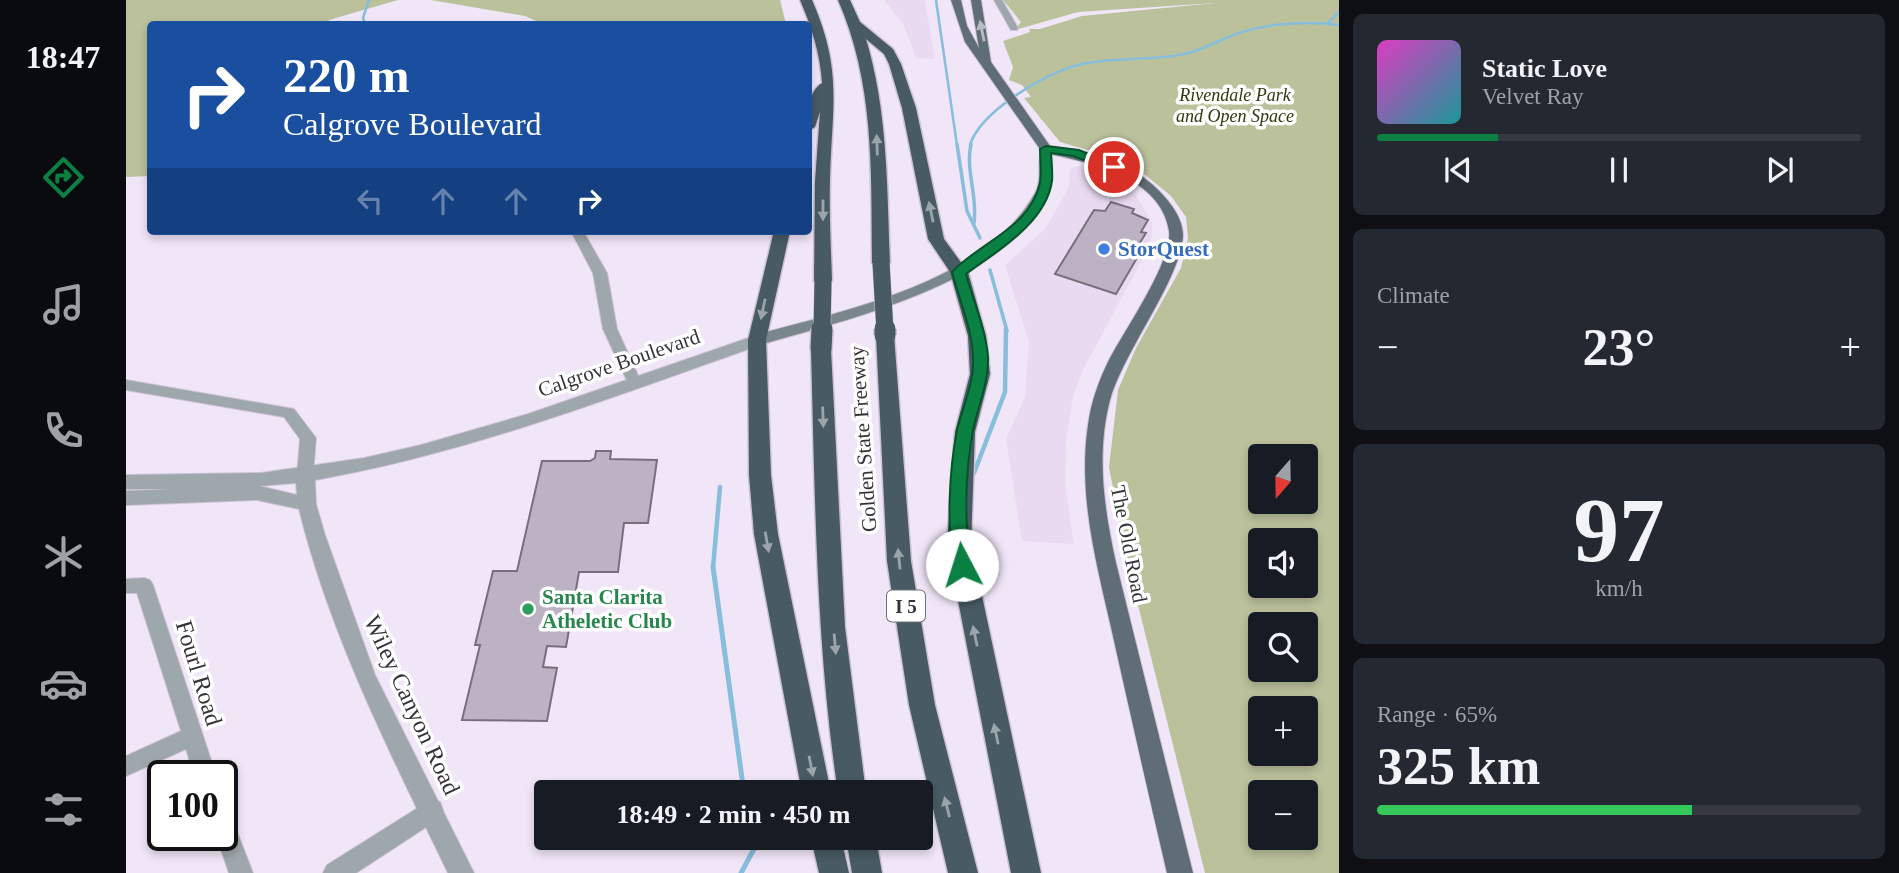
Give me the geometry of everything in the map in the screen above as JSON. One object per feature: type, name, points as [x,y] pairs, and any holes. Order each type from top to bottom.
[{"type":"highway","name":"Golden State Freeway","points":[[806,0],[818,24],[829,69],[823,168],[821,349],[830,586],[843,744],[850,780]]},
{"type":"highway","name":"Golden State Freeway","points":[[844,0],[857,25],[877,120],[884,335],[899,561],[922,705],[963,873]]},
{"type":"highway","points":[[857,25],[889,52],[895,64],[909,108],[936,239],[959,272],[981,355],[980,374],[965,432],[959,544],[965,586],[1026,873]]},
{"type":"highway","points":[[812,116],[829,69]]},
{"type":"highway","points":[[781,235],[757,340],[760,371],[760,475],[765,534],[814,780]]},
{"type":"highway","points":[[829,850],[834,873]]},
{"type":"highway","points":[[863,850],[867,873]]},
{"type":"main road","points":[[956,0],[964,30],[976,54],[986,62],[1023,112],[1046,149]]},
{"type":"main road","points":[[976,0],[986,62]]},
{"type":"main road","name":"Calgrove Boulevard","points":[[757,340],[901,295],[959,272],[1007,238],[1033,210],[1046,183],[1046,149]]},
{"type":"main road","name":"The Old Road","points":[[1046,149],[1084,155],[1128,174],[1157,196],[1167,208],[1176,231],[1170,257],[1104,392],[1096,430],[1093,483],[1105,558],[1180,873]]},
{"type":"street","points":[[998,0],[1014,28]]},
{"type":"street","points":[[579,235],[600,273],[610,329],[634,382]]},
{"type":"street","name":"Calgrove Boulevard","points":[[126,482],[241,481],[305,475],[390,458],[458,440],[757,340]]},
{"type":"street","points":[[126,385],[289,413],[308,438],[305,475]]},
{"type":"street","name":"Wiley Canyon Road","points":[[305,475],[307,504],[365,677],[461,873]]},
{"type":"street","points":[[126,498],[257,493],[307,504]]},
{"type":"street","name":"Fourl Road","points":[[135,585],[199,760]]},
{"type":"street","points":[[126,766],[191,737]]},
{"type":"street","points":[[335,873],[432,810]]},
{"type":"street","points":[[233,851],[241,873]]},
{"type":"shaded area","points":[[884,0],[925,0],[935,59],[916,58],[903,24]]},
{"type":"shaded area","points":[[1082,165],[1121,184],[1137,197],[1152,222],[1152,234],[1150,245],[1083,370],[1073,396],[1066,442],[1065,484],[1074,544],[1022,541],[1006,439],[1025,397],[1029,342],[1005,265],[1045,229],[1068,189],[1070,169]]},
{"type":"green space","points":[[126,0],[398,0],[328,21],[147,21],[147,176],[126,177]]},
{"type":"green space","points":[[431,0],[780,0],[785,21],[536,21],[525,16]]},
{"type":"green space","name":"Rivendale Park and Open Space","points":[[1003,0],[1339,0],[1339,873],[1205,873],[1129,569],[1109,467],[1118,390],[1136,348],[1181,268],[1188,238],[1186,217],[1171,196],[1143,173],[1091,151],[1060,142],[1024,98],[1031,97],[1022,85],[1009,80],[1013,67],[1003,41],[1030,32],[1029,29],[1040,29],[1082,16],[1215,3],[1078,12],[1015,30],[1021,22]]},
{"type":"building","name":"StorQuest","points":[[1111,202],[1134,209],[1132,213],[1148,220],[1141,232],[1146,233],[1136,249],[1141,251],[1116,294],[1055,274],[1094,210],[1105,211]]},
{"type":"building","name":"Santa Clarita Atheletic Club","points":[[596,451],[611,451],[610,459],[657,460],[648,523],[624,523],[618,572],[579,572],[566,647],[547,646],[543,667],[557,668],[547,721],[462,720],[480,645],[475,645],[493,571],[517,571],[542,461],[590,461],[595,458]]},
{"type":"waterway","points":[[364,21],[369,0]]},
{"type":"waterway","points":[[936,0],[957,145]]},
{"type":"waterway","points":[[1329,22],[1339,12]]},
{"type":"waterway","points":[[970,145],[976,132],[1000,107],[1032,85],[1064,69],[1092,62],[1176,56],[1202,49],[1239,33],[1275,25],[1339,25]]},
{"type":"waterway","points":[[957,144],[967,211],[980,238]]},
{"type":"waterway","points":[[971,144],[974,223]]},
{"type":"waterway","points":[[990,270],[1007,331]]},
{"type":"waterway","points":[[974,473],[1005,392],[1006,329]]},
{"type":"waterway","points":[[713,567],[720,487]]},
{"type":"waterway","points":[[713,567],[742,780]]},
{"type":"waterway","points":[[741,873],[753,850]]},
{"type":"place","name":"StorQuest","points":[[1104,249]]},
{"type":"place","name":"Santa Clarita Atheletic Club","points":[[528,609]]},
{"type":"route","points":[[962,565],[958,511],[960,478],[965,432],[971,397],[980,374],[981,355],[959,272],[1007,238],[1033,210],[1046,183],[1046,149],[1075,152],[1114,167]]}]
